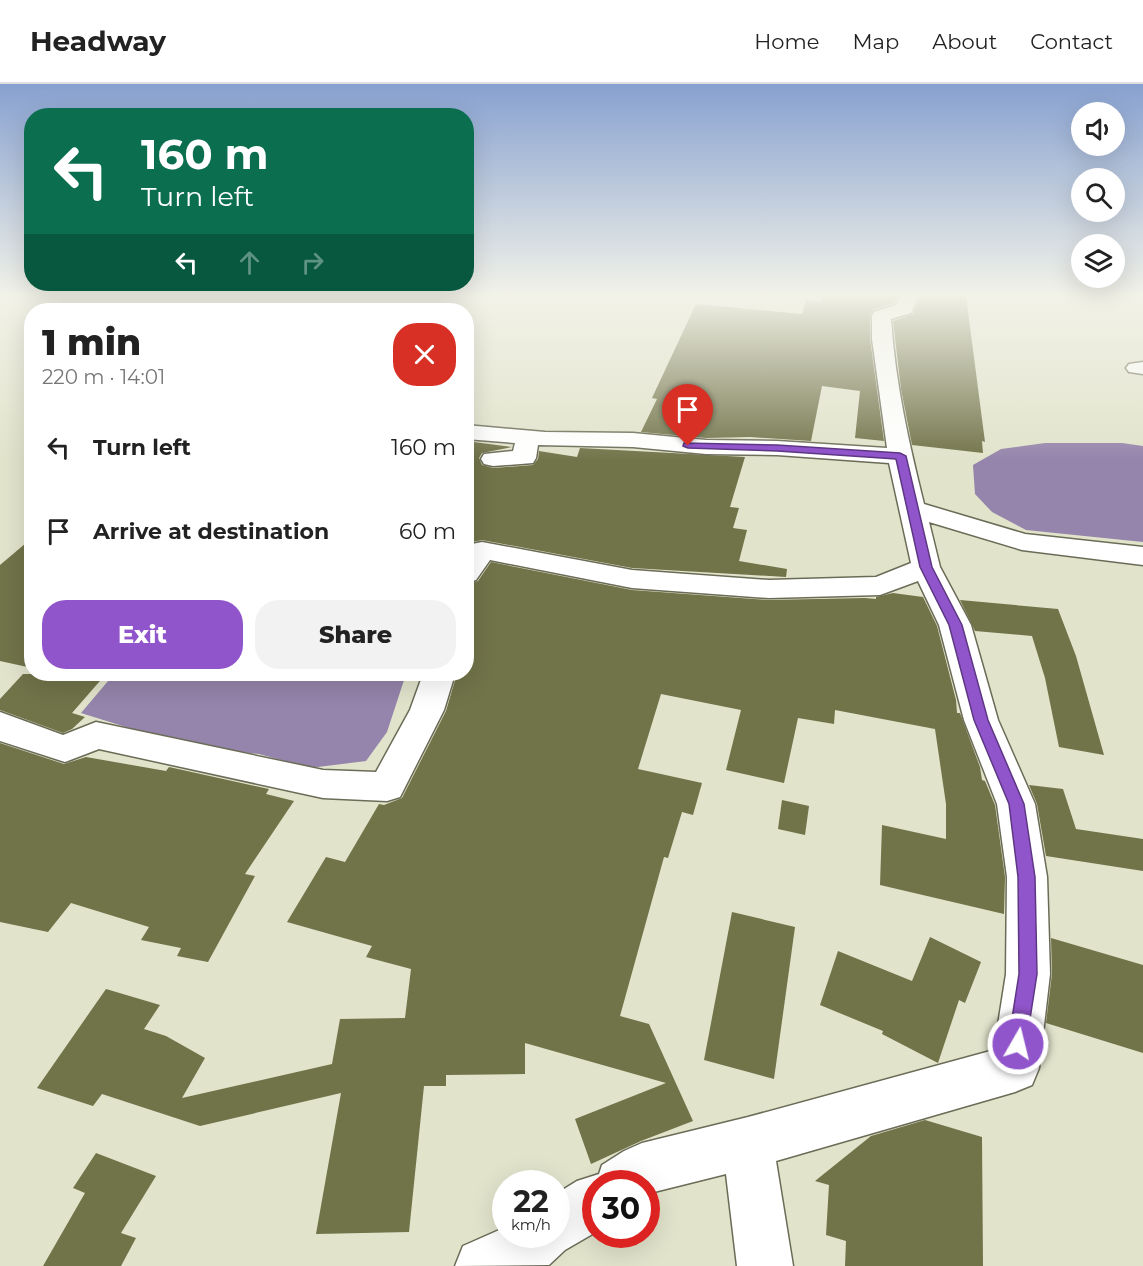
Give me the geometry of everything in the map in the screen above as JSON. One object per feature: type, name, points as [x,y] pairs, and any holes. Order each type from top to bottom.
[{"type":"street","points":[[641,1170],[748,1143],[1015,1068],[1028,974],[1027,877],[1016,804],[981,720],[956,625],[926,567],[900,456],[884,351]]},
{"type":"street","points":[[474,433],[545,439],[633,440],[706,447],[777,448],[900,456]]},
{"type":"street","points":[[494,459],[524,458],[528,437]]},
{"type":"street","points":[[914,509],[1022,542],[1143,556]]},
{"type":"street","points":[[474,562],[482,550],[632,579],[769,589],[880,586],[926,567]]},
{"type":"street","points":[[0,725],[15,733],[65,749],[96,735],[323,784],[387,787],[427,710],[437,681]]},
{"type":"street","points":[[748,1143],[765,1266]]},
{"type":"street","points":[[483,1266],[522,1248]]},
{"type":"shaded area","points":[[1045,443],[1122,443],[1143,446],[1143,542],[1026,530],[992,512],[975,494],[973,465],[1001,449]]},
{"type":"shaded area","points":[[108,681],[404,681],[387,732],[366,761],[310,768],[259,754],[194,746],[81,713]]},
{"type":"building","points":[[674,351],[872,351],[884,441],[855,438],[860,391],[822,386],[811,441],[750,437],[706,438],[641,432],[657,399],[652,398]]},
{"type":"building","points":[[897,351],[973,351],[985,442],[982,441],[983,453],[912,445]]},
{"type":"building","points":[[474,442],[512,447],[482,453],[479,458],[482,465],[493,468],[533,465],[538,459],[539,451],[577,457],[580,448],[745,457],[730,507],[739,508],[733,528],[747,530],[739,561],[787,569],[786,577],[632,568],[482,540],[474,542]]},
{"type":"building","points":[[24,545],[24,666],[0,661],[0,565]]},
{"type":"building","points":[[491,562],[632,590],[769,600],[876,599],[876,597],[893,593],[923,597],[937,626],[956,700],[957,713],[960,713],[980,767],[982,780],[985,781],[995,805],[1005,877],[1004,914],[880,885],[882,825],[946,839],[946,804],[935,729],[835,710],[834,724],[798,718],[784,783],[726,770],[741,710],[661,694],[638,769],[702,783],[693,815],[682,812],[668,858],[664,857],[620,1016],[649,1024],[693,1121],[591,1164],[575,1119],[666,1083],[525,1043],[525,1074],[446,1075],[446,1086],[424,1086],[409,1232],[316,1234],[341,1093],[200,1126],[102,1094],[93,1106],[37,1088],[106,989],[160,1005],[144,1029],[166,1036],[205,1058],[182,1098],[332,1064],[340,1019],[405,1018],[411,969],[366,957],[372,946],[287,922],[326,857],[345,862],[379,804],[384,805],[402,798],[446,711],[455,681],[474,681],[474,582],[478,581]]},
{"type":"building","points":[[960,600],[1058,609],[1076,656],[1104,755],[1059,747],[1045,678],[1032,636],[975,631]]},
{"type":"building","points":[[23,674],[24,681],[100,681],[72,713],[85,717],[72,729],[63,733],[0,710],[0,699]]},
{"type":"building","points":[[0,743],[64,764],[86,757],[166,771],[169,767],[269,789],[266,794],[294,801],[245,874],[255,876],[208,962],[177,956],[181,948],[141,940],[149,927],[71,903],[48,932],[0,922]]},
{"type":"building","points":[[1029,785],[1063,789],[1076,829],[1143,839],[1143,871],[1046,856],[1037,804]]},
{"type":"building","points":[[782,800],[809,806],[805,835],[778,829]]},
{"type":"building","points":[[732,912],[795,927],[774,1079],[704,1060]]},
{"type":"building","points":[[930,937],[981,962],[965,1003],[959,1000],[938,1063],[882,1034],[883,1031],[820,1005],[838,951],[912,981]]},
{"type":"building","points":[[1051,938],[1143,965],[1143,1053],[1046,1023],[1052,974]]},
{"type":"building","points":[[925,1120],[982,1137],[983,1266],[845,1266],[846,1241],[826,1235],[829,1185],[815,1181],[871,1136]]},
{"type":"building","points":[[96,1153],[156,1176],[121,1233],[136,1238],[121,1266],[43,1266],[85,1193],[73,1188]]},
{"type":"route","points":[[688,446],[777,448],[900,456],[926,567],[956,625],[981,720],[1016,804],[1027,877],[1028,974],[1018,1044]]}]
